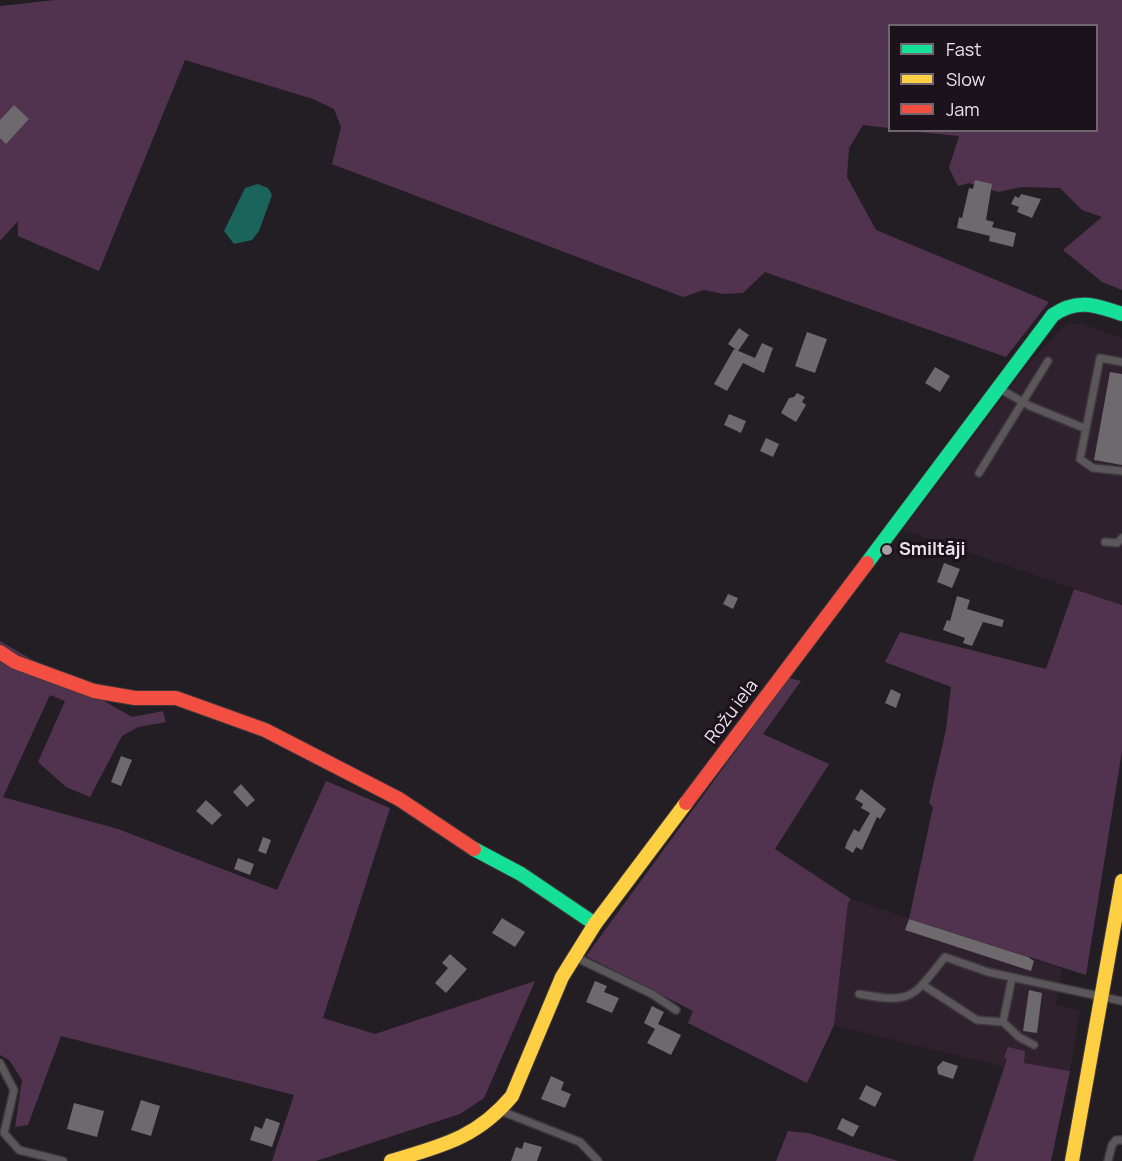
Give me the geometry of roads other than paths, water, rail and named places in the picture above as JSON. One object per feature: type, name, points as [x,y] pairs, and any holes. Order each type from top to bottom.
[{"type":"street","name":"Rožu iela","points":[[392,1161],[417,1157],[473,1135],[501,1111],[512,1096],[572,956],[1053,315],[1065,305],[1077,302],[1122,314]]},
{"type":"street","points":[[0,652],[15,662],[94,691],[135,698],[176,698],[265,730],[399,799],[473,849],[521,874],[595,924]]},
{"type":"street","points":[[1072,1161],[1103,998],[1122,881]]},
{"type":"lane","points":[[1122,362],[1100,358],[1084,428],[1080,459],[1093,468],[1122,471]]},
{"type":"lane","points":[[979,473],[1021,401],[1048,361]]},
{"type":"lane","points":[[998,388],[1021,401],[1084,428]]},
{"type":"lane","points":[[1105,542],[1117,543],[1122,538]]},
{"type":"lane","points":[[572,956],[652,994],[676,1010]]},
{"type":"lane","points":[[859,994],[895,1001],[918,991],[945,957],[1012,978],[1122,1001]]},
{"type":"lane","points":[[1004,1022],[1012,978]]},
{"type":"lane","points":[[923,985],[976,1020],[1004,1022],[1019,1037],[1034,1045]]},
{"type":"lane","points":[[0,1064],[14,1090],[4,1134],[19,1150],[63,1161]]},
{"type":"lane","points":[[501,1111],[580,1142],[598,1161]]},
{"type":"lane","points":[[1108,1161],[1112,1145],[1116,1140],[1122,1140]]},
{"type":"place","name":"Smiltāji","points":[[887,550]]}]
